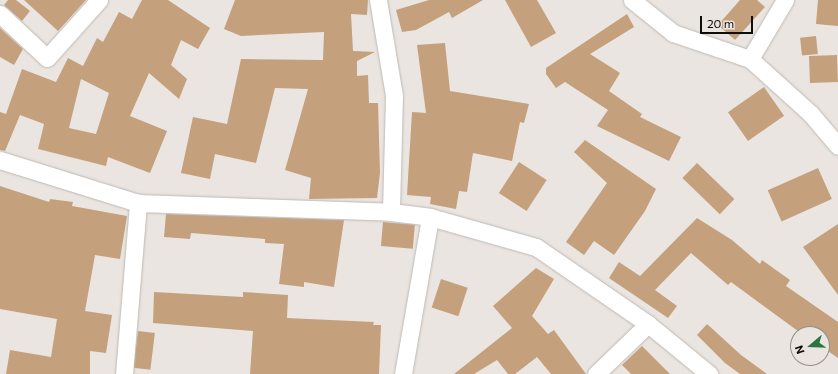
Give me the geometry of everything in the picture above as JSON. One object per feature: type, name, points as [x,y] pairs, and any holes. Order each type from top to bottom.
[{"type":"street","points":[[0,14],[47,58],[98,0]]},
{"type":"street","points":[[378,0],[394,96],[391,212]]},
{"type":"street","points":[[632,0],[673,33],[750,59],[810,113],[838,146]]},
{"type":"street","points":[[750,59],[785,0]]},
{"type":"street","points":[[0,160],[138,203],[391,212],[430,218],[536,247],[648,324],[709,374]]},
{"type":"street","points":[[124,374],[138,203]]},
{"type":"street","points":[[403,374],[430,218]]},
{"type":"street","points":[[596,374],[648,324]]},
{"type":"building","points":[[8,0],[16,0],[30,11],[22,21],[4,5]]},
{"type":"building","points":[[24,0],[86,0],[58,31]]},
{"type":"building","points":[[142,0],[168,0],[210,28],[198,49],[181,40],[171,65],[187,79],[179,99],[149,73],[130,116],[167,131],[150,173],[108,157],[106,166],[38,149],[44,124],[20,115],[5,151],[0,150],[0,112],[6,114],[22,69],[56,82],[68,58],[83,66],[97,38],[103,42],[119,12],[132,19]],"holes":[[[81,79],[109,93],[96,134],[69,128]]]},
{"type":"building","points":[[235,0],[368,0],[367,15],[351,14],[353,51],[375,52],[357,61],[357,76],[368,75],[369,103],[378,103],[380,173],[377,198],[309,199],[311,178],[285,170],[308,89],[275,88],[256,163],[215,154],[210,179],[181,173],[193,117],[227,124],[241,59],[323,60],[324,32],[241,36],[224,29]]},
{"type":"building","points":[[429,0],[483,0],[452,18],[449,12],[416,30],[402,32],[396,10]]},
{"type":"building","points":[[505,0],[537,0],[556,33],[531,47]]},
{"type":"building","points":[[740,0],[757,0],[765,7],[735,40],[718,25]]},
{"type":"building","points":[[818,0],[838,0],[838,26],[816,24]]},
{"type":"building","points":[[627,14],[634,27],[590,54],[620,73],[609,91],[642,114],[640,117],[681,137],[669,161],[597,126],[608,110],[565,82],[556,88],[546,74],[546,68]]},
{"type":"building","points":[[0,28],[23,49],[14,65],[0,57]]},
{"type":"building","points":[[816,36],[818,54],[802,56],[800,38]]},
{"type":"building","points":[[445,43],[450,91],[529,104],[524,123],[520,122],[512,161],[473,153],[467,192],[459,191],[456,209],[430,204],[431,197],[407,195],[412,112],[426,113],[417,45]]},
{"type":"building","points":[[837,55],[838,82],[810,83],[809,56]]},
{"type":"building","points":[[764,87],[784,116],[748,141],[728,112]]},
{"type":"building","points":[[585,140],[656,189],[645,211],[614,255],[594,241],[584,255],[566,242],[607,183],[574,152]]},
{"type":"building","points":[[519,162],[547,180],[527,211],[499,193]]},
{"type":"building","points":[[697,163],[734,199],[720,214],[682,178]]},
{"type":"building","points":[[818,168],[832,199],[782,221],[768,190]]},
{"type":"building","points":[[0,186],[49,202],[50,199],[73,202],[72,206],[127,216],[120,259],[95,255],[85,311],[112,315],[106,353],[90,351],[90,374],[6,374],[10,350],[51,357],[57,319],[0,309]]},
{"type":"building","points":[[166,214],[344,220],[334,287],[304,282],[304,287],[279,284],[284,244],[265,243],[265,239],[191,233],[190,239],[164,237]]},
{"type":"building","points":[[697,218],[732,240],[760,264],[762,260],[790,280],[786,286],[838,322],[838,358],[830,352],[830,326],[791,326],[731,282],[728,285],[691,253],[655,290],[677,306],[668,318],[609,278],[619,262],[640,276]]},
{"type":"building","points":[[383,222],[415,225],[413,249],[381,246]]},
{"type":"building","points":[[838,224],[838,295],[803,247]]},
{"type":"building","points":[[536,268],[554,279],[532,316],[548,334],[554,330],[586,374],[551,374],[537,357],[515,374],[508,374],[497,360],[474,374],[454,374],[512,328],[493,306]]},
{"type":"building","points":[[441,279],[468,288],[458,316],[432,308]]},
{"type":"building","points":[[154,292],[243,297],[243,292],[288,295],[287,318],[374,322],[373,325],[381,325],[379,374],[250,374],[253,331],[153,323]]},
{"type":"building","points":[[707,324],[741,355],[767,374],[740,374],[725,363],[697,335]]},
{"type":"building","points":[[138,331],[155,333],[150,370],[133,368]]},
{"type":"building","points":[[642,346],[670,374],[631,374],[622,365]]}]
